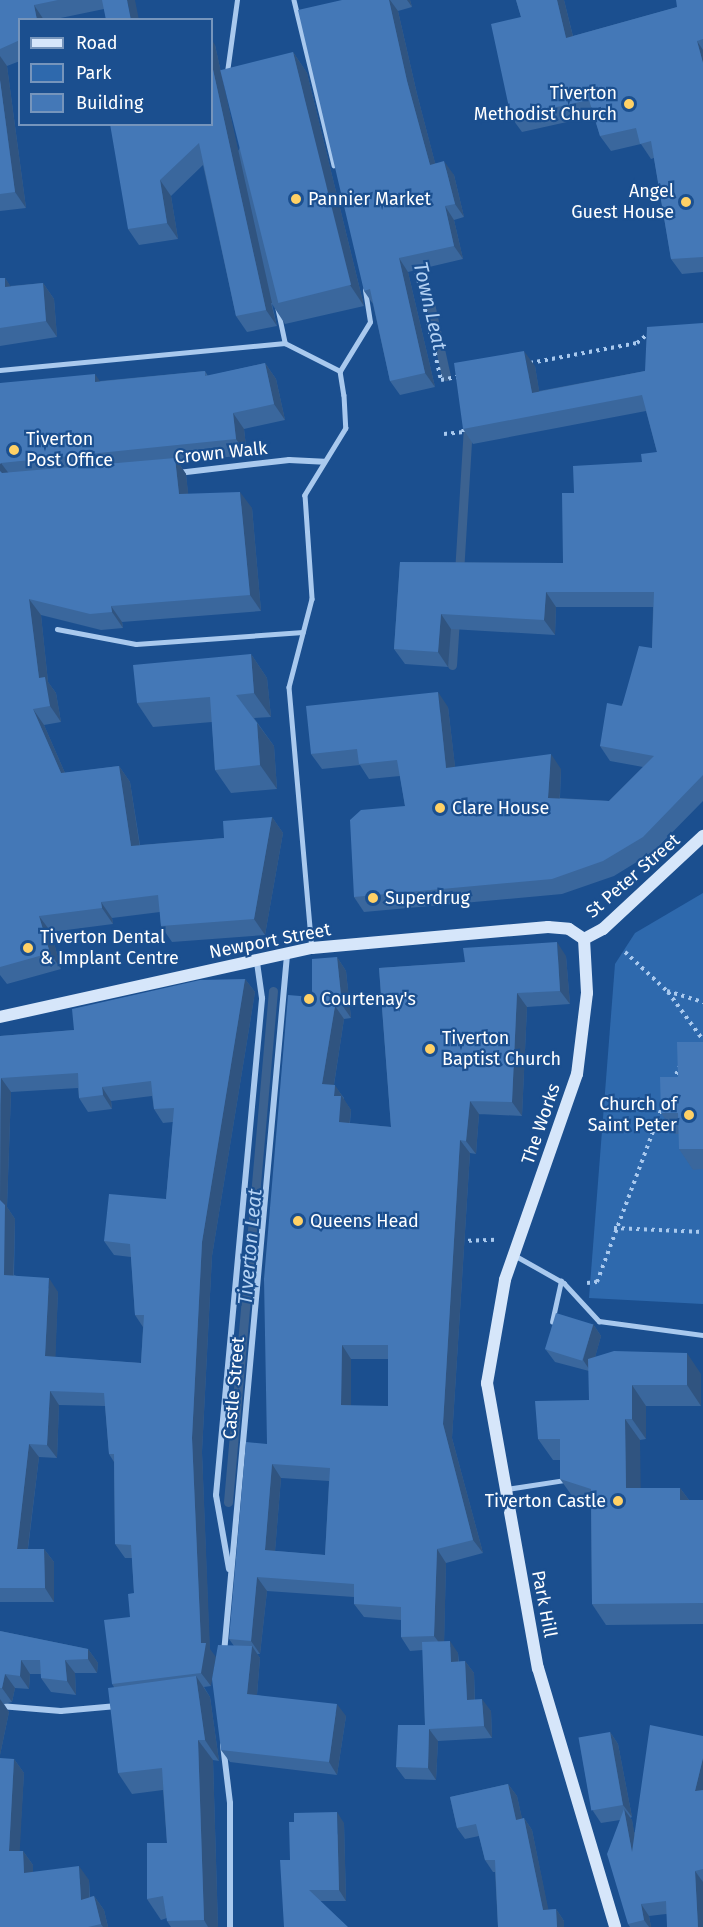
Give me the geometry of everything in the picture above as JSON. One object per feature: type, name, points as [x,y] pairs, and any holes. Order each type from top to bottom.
[{"type":"street","name":"Crown Walk","points":[[166,474],[289,460],[324,462]]},
{"type":"street","name":"St Peter Street","points":[[584,939],[603,929],[703,836]]},
{"type":"street","name":"Newport Street","points":[[0,1017],[312,948],[548,927],[568,929],[584,939]]},
{"type":"street","name":"The Works","points":[[505,1280],[577,1074],[587,993],[584,939]]},
{"type":"street","name":"Castle Street","points":[[223,1662],[287,955]]},
{"type":"street","name":"Castle Street","points":[[230,1572],[217,1526],[216,1495],[262,998],[257,961]]},
{"type":"street","name":"Park Hill","points":[[505,1280],[487,1383],[504,1489],[549,1713],[615,1927]]},
{"type":"street","points":[[0,1706],[61,1711],[129,1704]]},
{"type":"street","points":[[222,1737],[230,1803],[230,1927]]},
{"type":"lane","points":[[228,80],[237,0]]},
{"type":"lane","points":[[294,0],[337,174]]},
{"type":"lane","points":[[312,948],[289,687],[314,579],[305,495],[345,428],[340,371],[370,322],[362,279]]},
{"type":"lane","points":[[275,298],[285,344]]},
{"type":"lane","points":[[0,370],[285,344],[340,371]]},
{"type":"lane","points":[[57,629],[136,644],[303,632]]},
{"type":"lane","points":[[513,1254],[561,1281],[599,1321],[703,1335]]},
{"type":"lane","points":[[552,1322],[561,1281]]},
{"type":"lane","points":[[504,1489],[565,1480]]},
{"type":"path","points":[[412,255],[441,380],[468,375]]},
{"type":"path","points":[[525,364],[637,343],[654,329]]},
{"type":"path","points":[[457,377],[459,388]]},
{"type":"path","points":[[444,434],[464,432],[463,421]]},
{"type":"path","points":[[625,952],[667,991],[703,1040]]},
{"type":"path","points":[[667,991],[703,1002]]},
{"type":"path","points":[[671,1086],[686,1060]]},
{"type":"path","points":[[566,1286],[597,1282],[614,1228],[667,1095]]},
{"type":"path","points":[[614,1228],[703,1232]]},
{"type":"path","points":[[454,1241],[518,1240]]},
{"type":"green space","points":[[703,893],[703,1304],[589,1298],[615,964],[635,933]]},
{"type":"building","points":[[0,0],[58,0],[34,5],[37,18],[18,18],[18,41],[0,49]]},
{"type":"building","points":[[102,0],[127,0],[131,18],[106,18]]},
{"type":"building","points":[[342,0],[389,0],[407,81],[430,165],[444,161],[455,204],[445,206],[454,246],[399,258],[425,373],[390,381],[370,289],[364,291],[298,10]]},
{"type":"building","points":[[516,0],[557,0],[566,38],[677,7],[676,0],[703,0],[703,39],[697,41],[703,63],[703,257],[671,259],[651,141],[640,144],[636,128],[600,136],[589,100],[511,117],[491,24],[521,17]]},
{"type":"building","name":"Pannier Market","points":[[293,52],[351,285],[278,303],[220,70]]},
{"type":"building","points":[[213,70],[266,310],[236,316],[199,143],[160,180],[167,223],[128,229],[110,126],[213,126]]},
{"type":"building","points":[[0,80],[15,192],[0,194]]},
{"type":"building","points":[[0,278],[5,278],[5,287],[43,283],[46,321],[0,328]]},
{"type":"building","points":[[703,323],[703,775],[643,837],[603,861],[552,879],[354,897],[350,820],[361,810],[405,806],[397,760],[359,764],[357,749],[311,754],[306,706],[438,692],[446,768],[551,754],[548,798],[609,801],[654,756],[600,746],[607,703],[622,706],[639,646],[652,648],[654,592],[546,592],[544,620],[441,614],[438,652],[394,649],[400,562],[563,563],[562,493],[574,493],[573,466],[642,462],[641,454],[657,452],[642,395],[463,429],[454,363],[524,351],[532,393],[645,371],[647,327]]},
{"type":"building","points":[[265,363],[274,404],[233,413],[236,439],[0,464],[0,383],[95,374],[95,382],[205,371],[205,376]]},
{"type":"building","points":[[175,458],[179,494],[240,492],[250,595],[111,606],[112,612],[90,614],[29,599],[39,678],[45,677],[50,706],[33,709],[61,773],[119,766],[131,846],[224,838],[223,821],[272,817],[254,919],[161,926],[158,895],[101,902],[102,908],[39,916],[50,953],[0,967],[0,471],[2,473]]},
{"type":"building","points":[[251,654],[254,693],[236,695],[257,723],[260,765],[215,770],[210,697],[137,703],[133,665]]},
{"type":"building","points":[[557,942],[560,991],[517,993],[512,1102],[470,1101],[466,1141],[460,1140],[443,1424],[473,1540],[437,1549],[434,1636],[401,1637],[401,1607],[354,1604],[354,1584],[257,1577],[251,1641],[229,1639],[246,1442],[267,1444],[264,1279],[288,995],[312,997],[312,959],[337,957],[342,1005],[335,1006],[322,1084],[335,1085],[334,1096],[341,1096],[339,1122],[391,1127],[379,968],[465,962],[463,948]],"holes":[[[342,1345],[388,1345],[388,1406],[341,1405]],[[272,1464],[330,1468],[325,1555],[265,1550]]]},
{"type":"building","points":[[245,979],[202,1242],[192,1438],[201,1643],[206,1643],[201,1673],[112,1684],[104,1620],[130,1617],[128,1594],[134,1593],[131,1545],[115,1544],[114,1454],[109,1454],[104,1393],[50,1391],[47,1445],[29,1444],[17,1549],[44,1549],[45,1588],[0,1588],[0,1200],[5,1205],[4,1275],[49,1278],[45,1356],[141,1363],[144,1315],[135,1315],[130,1244],[104,1241],[109,1194],[166,1199],[174,1108],[154,1109],[151,1081],[102,1087],[103,1095],[79,1098],[78,1073],[1,1078],[0,1106],[0,1036],[74,1030],[72,1009],[200,980]]},
{"type":"building","points":[[677,1042],[703,1042],[703,1149],[679,1149],[678,1113],[661,1113],[660,1077],[678,1077]]},
{"type":"building","points":[[556,1313],[593,1324],[582,1361],[545,1349]]},
{"type":"building","name":"Tiverton Castle","points":[[614,1351],[687,1353],[687,1385],[632,1385],[632,1419],[625,1419],[626,1488],[680,1488],[680,1500],[703,1500],[703,1603],[592,1604],[591,1489],[560,1479],[560,1439],[538,1439],[535,1401],[589,1400],[588,1359]]},
{"type":"building","points":[[0,1631],[88,1649],[88,1659],[65,1660],[67,1681],[41,1678],[40,1660],[21,1660],[20,1676],[5,1674],[2,1688],[0,1688]]},
{"type":"building","points":[[450,1641],[451,1662],[465,1661],[467,1700],[482,1699],[484,1726],[429,1729],[428,1768],[396,1767],[398,1725],[425,1725],[422,1642]]},
{"type":"building","points":[[218,1645],[252,1646],[247,1694],[337,1704],[329,1762],[221,1750],[212,1679]]},
{"type":"building","points":[[196,1676],[205,1740],[198,1740],[204,1920],[167,1921],[163,1896],[147,1899],[147,1843],[167,1843],[162,1768],[118,1773],[108,1688]]},
{"type":"building","points":[[650,1725],[703,1736],[703,1758],[695,1791],[703,1790],[703,1869],[695,1871],[698,1927],[667,1927],[666,1901],[641,1904],[644,1920],[628,1924],[607,1854],[624,1809],[632,1852]]},
{"type":"building","points":[[610,1732],[623,1805],[591,1810],[578,1738]]},
{"type":"building","points":[[0,1758],[14,1759],[9,1851],[23,1851],[24,1873],[79,1866],[81,1900],[94,1896],[101,1924],[88,1927],[0,1927]]},
{"type":"building","points":[[508,1784],[516,1820],[524,1818],[543,1910],[556,1909],[557,1927],[498,1927],[495,1860],[485,1860],[476,1824],[457,1828],[450,1797]]},
{"type":"building","points":[[337,1812],[339,1890],[309,1890],[348,1927],[284,1927],[280,1860],[290,1860],[289,1822],[294,1822],[294,1813]]},
{"type":"waterway","name":"Town Leat","points":[[420,258],[446,376]]},
{"type":"waterway","name":"Town Leat","points":[[459,573],[468,425]]},
{"type":"waterway","name":"Town Leat","points":[[452,665],[455,619]]},
{"type":"waterway","name":"Tiverton Leat","points":[[228,1502],[273,991]]},
{"type":"place","name":"Tiverton Methodist Church","points":[[629,104]]},
{"type":"place","name":"Pannier Market","points":[[296,199]]},
{"type":"place","name":"Angel Guest House","points":[[686,202]]},
{"type":"place","name":"Tiverton Post Office","points":[[14,450]]},
{"type":"place","name":"Clare House","points":[[440,808]]},
{"type":"place","name":"Superdrug","points":[[373,898]]},
{"type":"place","name":"Tiverton Dental & Implant Centre","points":[[28,948]]},
{"type":"place","name":"Courtenay's","points":[[309,999]]},
{"type":"place","name":"Tiverton Baptist Church","points":[[430,1049]]},
{"type":"place","name":"Church of Saint Peter","points":[[689,1115]]},
{"type":"place","name":"Queens Head","points":[[298,1221]]},
{"type":"place","name":"Tiverton Castle","points":[[618,1501]]}]
